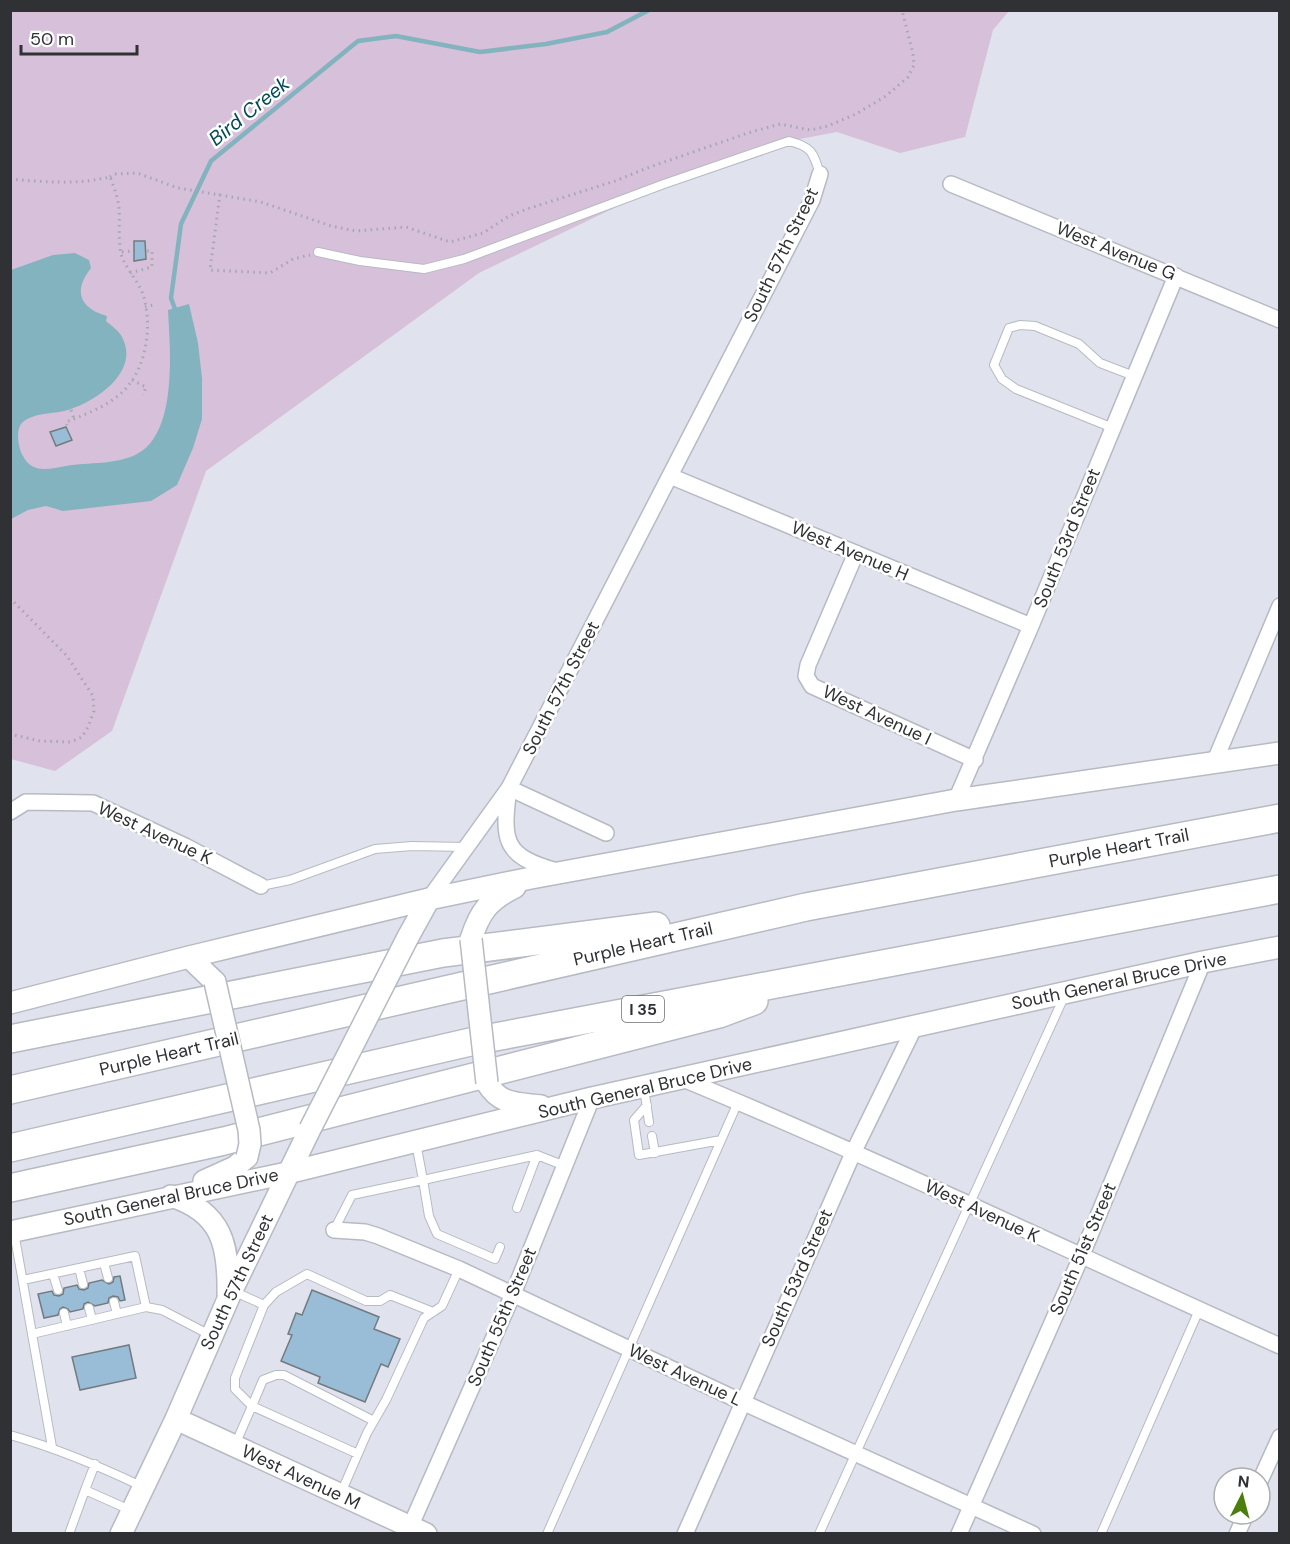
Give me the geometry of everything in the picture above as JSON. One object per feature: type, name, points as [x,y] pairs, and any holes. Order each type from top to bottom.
[{"type":"highway","name":"Purple Heart Trail","points":[[10,1090],[806,907],[1280,818]]},
{"type":"highway","name":"I 35","points":[[10,1148],[479,1040],[1280,889]]},
{"type":"highway","points":[[10,1039],[442,953],[806,907]]},
{"type":"highway","points":[[10,1188],[224,1141],[719,1014],[825,975]]},
{"type":"main road","points":[[10,1003],[429,899],[531,878],[956,800],[1280,753]]},
{"type":"main road","points":[[531,878],[494,897],[476,923],[471,939],[487,1083],[494,1095],[506,1101],[552,1108]]},
{"type":"main road","name":"South 57th Street","points":[[120,1533],[176,1419],[230,1294],[287,1173],[429,899]]},
{"type":"main road","name":"South General Bruce Drive","points":[[12,1231],[287,1173],[592,1098],[645,1096],[683,1079],[1203,962],[1280,947]]},
{"type":"main road","points":[[171,1196],[235,1167],[247,1156],[250,1144],[249,1130],[215,982],[189,957]]},
{"type":"main road","points":[[171,1196],[189,1202],[208,1215],[219,1231],[227,1259],[230,1294]]},
{"type":"main road","name":"West Avenue M","points":[[176,1419],[415,1531]]},
{"type":"street","name":"South 57th Street","points":[[429,899],[509,788],[812,200],[820,174]]},
{"type":"street","name":"West Avenue G","points":[[951,184],[1280,320]]},
{"type":"street","name":"South 53rd Street","points":[[956,800],[975,760],[1176,276]]},
{"type":"street","name":"West Avenue H","points":[[670,476],[1031,626]]},
{"type":"street","name":"West Avenue I","points":[[856,553],[808,665],[806,676],[812,686],[975,760]]},
{"type":"street","points":[[1214,763],[1280,606]]},
{"type":"street","name":"South 57th Street","points":[[509,788],[505,823],[509,840],[516,853],[528,862],[564,873]]},
{"type":"street","points":[[509,788],[606,833]]},
{"type":"street","name":"West Avenue K","points":[[10,812],[26,802],[93,803],[185,846],[261,886]]},
{"type":"street","name":"South 51st Street","points":[[959,1533],[1081,1257],[1203,962]]},
{"type":"street","name":"South 53rd Street","points":[[685,1533],[854,1151],[915,1026]]},
{"type":"street","name":"West Avenue K","points":[[683,1079],[854,1151],[1081,1257],[1280,1346]]},
{"type":"street","name":"South 55th Street","points":[[415,1531],[592,1098]]},
{"type":"street","name":"West Avenue L","points":[[334,1230],[365,1232],[378,1236],[459,1269],[742,1402],[1033,1533]]},
{"type":"street","points":[[1267,1466],[1280,1437]]},
{"type":"lane","name":"South 57th Street","points":[[318,252],[360,261],[424,269],[464,259],[664,184],[789,141],[805,145],[814,154],[820,174]]},
{"type":"lane","points":[[1113,428],[1016,389],[1002,379],[994,365],[1009,328],[1020,325],[1035,326],[1079,344],[1100,363],[1134,376]]},
{"type":"lane","points":[[261,886],[290,880],[375,849],[411,846],[467,847]]},
{"type":"lane","points":[[819,1533],[1066,993]]},
{"type":"lane","points":[[645,1096],[649,1122]]},
{"type":"lane","points":[[645,1096],[634,1120],[639,1155],[721,1140]]},
{"type":"lane","points":[[547,1533],[738,1102]]},
{"type":"lane","points":[[652,1136],[655,1153]]},
{"type":"lane","points":[[416,1141],[429,1216],[437,1234],[495,1259],[500,1247]]},
{"type":"lane","points":[[517,1208],[537,1155]]},
{"type":"lane","points":[[334,1230],[352,1195],[537,1155],[565,1166]]},
{"type":"lane","points":[[12,1231],[23,1280],[52,1447]]},
{"type":"lane","points":[[23,1280],[135,1256],[146,1307]]},
{"type":"lane","points":[[104,1263],[108,1278]]},
{"type":"lane","points":[[79,1268],[83,1284]]},
{"type":"lane","points":[[340,1494],[424,1318],[442,1306],[459,1269]]},
{"type":"lane","points":[[53,1274],[58,1290]]},
{"type":"lane","points":[[358,1454],[252,1407],[235,1389],[235,1378],[264,1305],[276,1292],[307,1274],[366,1301],[380,1301],[390,1294],[433,1312]]},
{"type":"lane","points":[[230,1294],[264,1305]]},
{"type":"lane","points":[[114,1302],[117,1314]]},
{"type":"lane","points":[[33,1334],[146,1307],[162,1310],[212,1336]]},
{"type":"lane","points":[[89,1308],[92,1320]]},
{"type":"lane","points":[[1101,1533],[1199,1310]]},
{"type":"lane","points":[[64,1313],[67,1326]]},
{"type":"lane","points":[[234,1446],[263,1380],[276,1375],[284,1375],[374,1421]]},
{"type":"lane","points":[[10,1435],[52,1447],[143,1487]]},
{"type":"lane","points":[[69,1533],[94,1464]]},
{"type":"lane","points":[[85,1490],[131,1511]]},
{"type":"path","points":[[10,179],[65,184],[90,182],[114,174],[137,173],[186,189],[278,207],[339,228],[356,231],[406,227],[450,242],[483,233],[509,216],[527,209],[615,181],[748,133],[780,124],[810,130],[828,126],[856,114],[886,96],[908,77],[914,65],[902,10]]},
{"type":"path","points":[[67,425],[66,422],[103,406],[120,395],[132,381],[144,353],[147,333],[144,297],[121,252],[119,206],[110,177]]},
{"type":"path","points":[[220,194],[210,270],[270,273],[293,259],[318,252]]},
{"type":"path","points":[[121,252],[132,251]]},
{"type":"path","points":[[130,273],[152,267],[152,251],[147,251]]},
{"type":"path","points":[[145,307],[153,305]]},
{"type":"path","points":[[132,381],[146,387],[143,395]]},
{"type":"path","points":[[71,410],[74,419]]},
{"type":"path","points":[[10,598],[67,656],[93,696],[94,711],[82,737],[70,742],[40,741],[10,734]]},
{"type":"shaded area","points":[[11,11],[1009,11],[993,30],[965,137],[900,153],[837,132],[789,141],[664,184],[479,273],[206,471],[112,731],[55,771],[11,759]]},
{"type":"water","points":[[75,253],[89,260],[91,268],[82,284],[82,298],[90,308],[107,316],[106,321],[121,335],[126,349],[125,361],[121,372],[113,382],[93,399],[65,411],[34,416],[20,425],[18,438],[21,452],[27,462],[36,468],[47,469],[111,462],[129,458],[150,443],[159,428],[169,388],[168,310],[189,304],[198,343],[202,378],[202,419],[193,448],[177,485],[151,501],[63,511],[46,506],[28,510],[11,519],[11,270],[53,255]]},
{"type":"building","points":[[134,241],[145,241],[146,259],[134,261]]},
{"type":"building","points":[[66,427],[72,440],[56,446],[50,432]]},
{"type":"building","points":[[120,1276],[125,1300],[120,1301],[118,1297],[113,1296],[109,1298],[108,1303],[95,1306],[88,1302],[84,1304],[83,1309],[70,1312],[63,1307],[58,1315],[44,1318],[38,1294],[52,1291],[54,1295],[59,1296],[63,1294],[64,1288],[77,1285],[79,1289],[84,1290],[88,1288],[89,1283],[102,1280],[109,1284],[113,1282],[114,1277]]},
{"type":"building","points":[[312,1290],[379,1317],[374,1329],[400,1339],[388,1367],[381,1364],[365,1402],[318,1383],[320,1377],[281,1361],[292,1335],[288,1334],[296,1313],[302,1315]]},
{"type":"building","points":[[129,1345],[136,1378],[80,1390],[72,1357]]},
{"type":"waterway","name":"Bird Creek","points":[[176,312],[171,298],[181,224],[211,161],[358,41],[396,36],[480,52],[546,44],[607,32],[649,10]]}]
